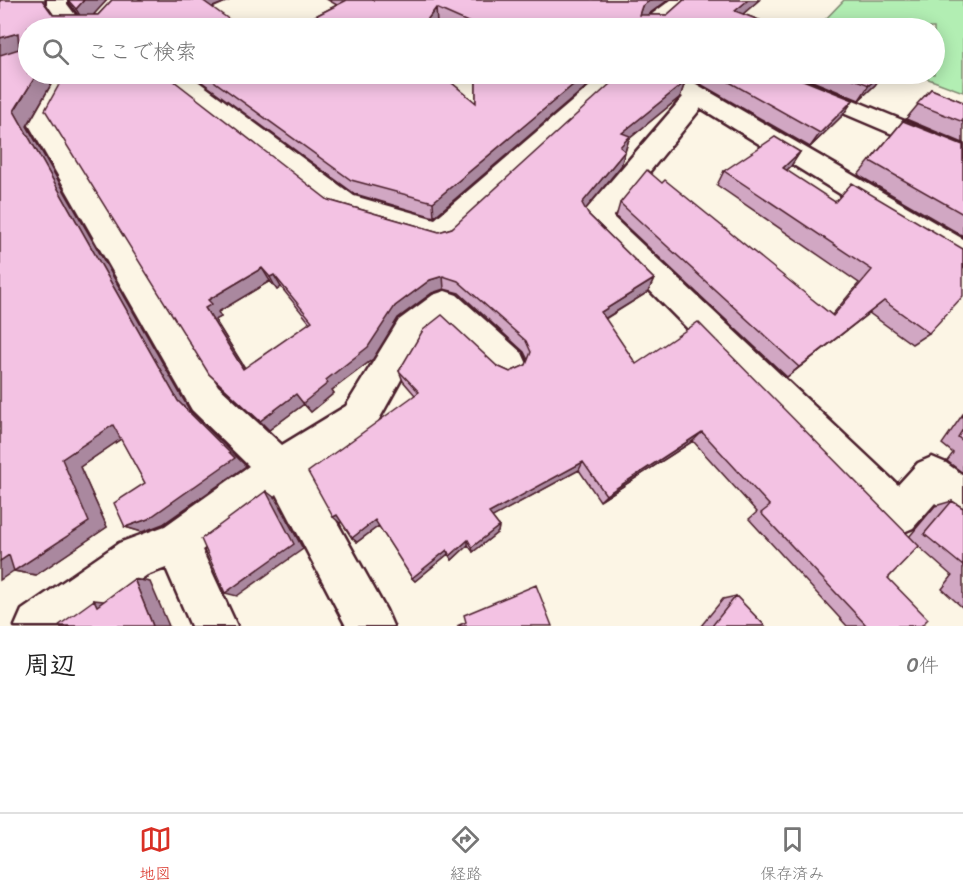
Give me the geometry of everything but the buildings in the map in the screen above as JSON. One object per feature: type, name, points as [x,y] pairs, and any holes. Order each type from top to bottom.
[{"type":"street","points":[[57,0],[57,4],[67,18]]},
{"type":"street","points":[[665,18],[684,0]]},
{"type":"street","points":[[64,84],[42,126],[205,398],[291,480],[370,626]]},
{"type":"street","points":[[186,84],[344,204],[440,232],[607,84]]},
{"type":"street","points":[[678,84],[963,254]]},
{"type":"street","points":[[795,84],[963,155]]},
{"type":"street","points":[[697,96],[596,218],[900,514],[932,477],[963,499]]},
{"type":"street","points":[[38,626],[134,558],[177,543],[280,468],[359,418],[411,330],[445,305],[510,364]]},
{"type":"street","points":[[177,543],[214,626]]},
{"type":"green space","points":[[844,0],[963,0],[963,92],[942,84],[945,84],[945,18],[827,18]]}]
